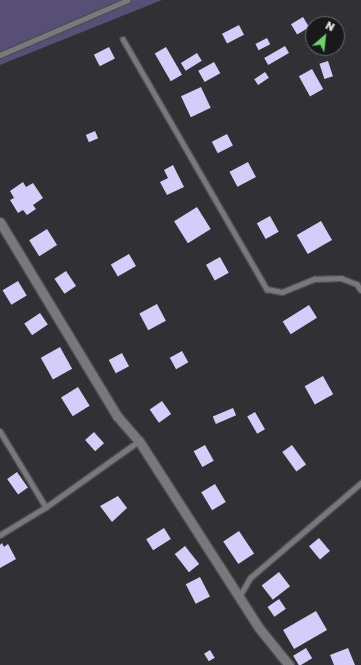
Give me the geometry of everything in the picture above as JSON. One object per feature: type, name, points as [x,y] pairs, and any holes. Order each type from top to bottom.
[{"type":"street","points":[[0,222],[118,416],[138,441],[259,628],[289,665]]},
{"type":"lane","points":[[0,55],[128,0]]},
{"type":"lane","points":[[123,39],[267,289],[282,292],[314,279],[341,278],[359,283],[361,290]]},
{"type":"lane","points":[[0,430],[46,507]]},
{"type":"lane","points":[[0,534],[46,507],[138,441]]},
{"type":"lane","points":[[239,597],[250,578],[361,483]]},
{"type":"shaded area","points":[[0,0],[162,0],[0,65]]},
{"type":"building","points":[[303,17],[305,20],[305,30],[297,34],[291,24]]},
{"type":"building","points":[[239,25],[244,35],[227,43],[222,34]]},
{"type":"building","points":[[267,38],[270,44],[259,50],[255,44]]},
{"type":"building","points":[[285,46],[289,53],[268,65],[264,58]]},
{"type":"building","points":[[109,47],[115,59],[100,66],[94,55]]},
{"type":"building","points":[[166,47],[182,75],[171,81],[155,54]]},
{"type":"building","points":[[197,53],[202,61],[186,71],[181,63]]},
{"type":"building","points":[[328,61],[333,76],[324,79],[319,64]]},
{"type":"building","points":[[214,62],[220,73],[205,82],[198,71]]},
{"type":"building","points":[[312,69],[323,89],[310,96],[299,76]]},
{"type":"building","points":[[265,72],[269,78],[258,85],[254,79]]},
{"type":"building","points":[[201,87],[211,108],[191,117],[181,96]]},
{"type":"building","points":[[95,131],[98,138],[89,142],[86,135]]},
{"type":"building","points":[[227,134],[233,146],[218,153],[212,142]]},
{"type":"building","points":[[248,162],[256,177],[237,187],[229,172]]},
{"type":"building","points":[[173,165],[184,187],[167,195],[160,182],[168,178],[164,170]]},
{"type":"building","points":[[23,182],[26,187],[33,183],[43,198],[33,205],[36,209],[27,215],[23,210],[18,213],[10,200],[14,198],[10,191]]},
{"type":"building","points":[[197,207],[211,229],[188,243],[174,221]]},
{"type":"building","points":[[270,216],[279,232],[266,239],[257,223]]},
{"type":"building","points":[[321,221],[332,240],[308,254],[297,235]]},
{"type":"building","points":[[47,229],[57,245],[39,256],[29,240]]},
{"type":"building","points":[[129,254],[136,266],[118,277],[111,264]]},
{"type":"building","points":[[220,257],[229,273],[215,281],[206,265]]},
{"type":"building","points":[[66,271],[76,286],[64,294],[54,279]]},
{"type":"building","points":[[18,281],[27,296],[11,305],[3,290]]},
{"type":"building","points":[[157,304],[166,321],[148,330],[139,313]]},
{"type":"building","points":[[309,305],[317,318],[291,334],[283,321]]},
{"type":"building","points":[[40,313],[48,325],[32,335],[24,324]]},
{"type":"building","points":[[60,347],[72,369],[53,380],[41,358]]},
{"type":"building","points":[[182,351],[188,362],[176,369],[170,358]]},
{"type":"building","points":[[122,353],[129,366],[116,373],[109,360]]},
{"type":"building","points":[[323,376],[333,394],[315,405],[305,386]]},
{"type":"building","points":[[78,387],[90,406],[73,416],[61,398]]},
{"type":"building","points":[[162,401],[171,414],[159,423],[150,410]]},
{"type":"building","points":[[233,408],[236,415],[216,424],[213,417]]},
{"type":"building","points":[[255,412],[265,429],[257,434],[247,416]]},
{"type":"building","points":[[94,432],[104,443],[95,451],[85,440]]},
{"type":"building","points":[[205,445],[214,461],[202,467],[194,451]]},
{"type":"building","points":[[292,445],[306,464],[296,471],[282,452]]},
{"type":"building","points":[[17,472],[28,488],[18,494],[7,479]]},
{"type":"building","points":[[215,484],[226,502],[212,510],[201,492]]},
{"type":"building","points":[[118,496],[127,508],[112,522],[100,506]]},
{"type":"building","points":[[164,528],[171,539],[153,550],[146,539]]},
{"type":"building","points":[[239,531],[254,553],[238,564],[223,542]]},
{"type":"building","points":[[319,538],[330,551],[320,559],[309,546]]},
{"type":"building","points":[[2,543],[4,547],[8,544],[16,559],[0,568],[0,545]]},
{"type":"building","points":[[185,546],[199,564],[189,572],[175,554]]},
{"type":"building","points":[[279,572],[290,586],[273,600],[262,586]]},
{"type":"building","points":[[200,577],[210,597],[196,604],[186,584]]},
{"type":"building","points":[[279,599],[286,609],[274,617],[268,607]]},
{"type":"building","points":[[316,611],[327,630],[294,649],[283,630]]},
{"type":"building","points":[[306,648],[312,658],[299,665],[293,656]]},
{"type":"building","points":[[348,648],[355,665],[334,665],[330,655]]},
{"type":"building","points":[[210,650],[215,658],[209,661],[204,654]]}]
